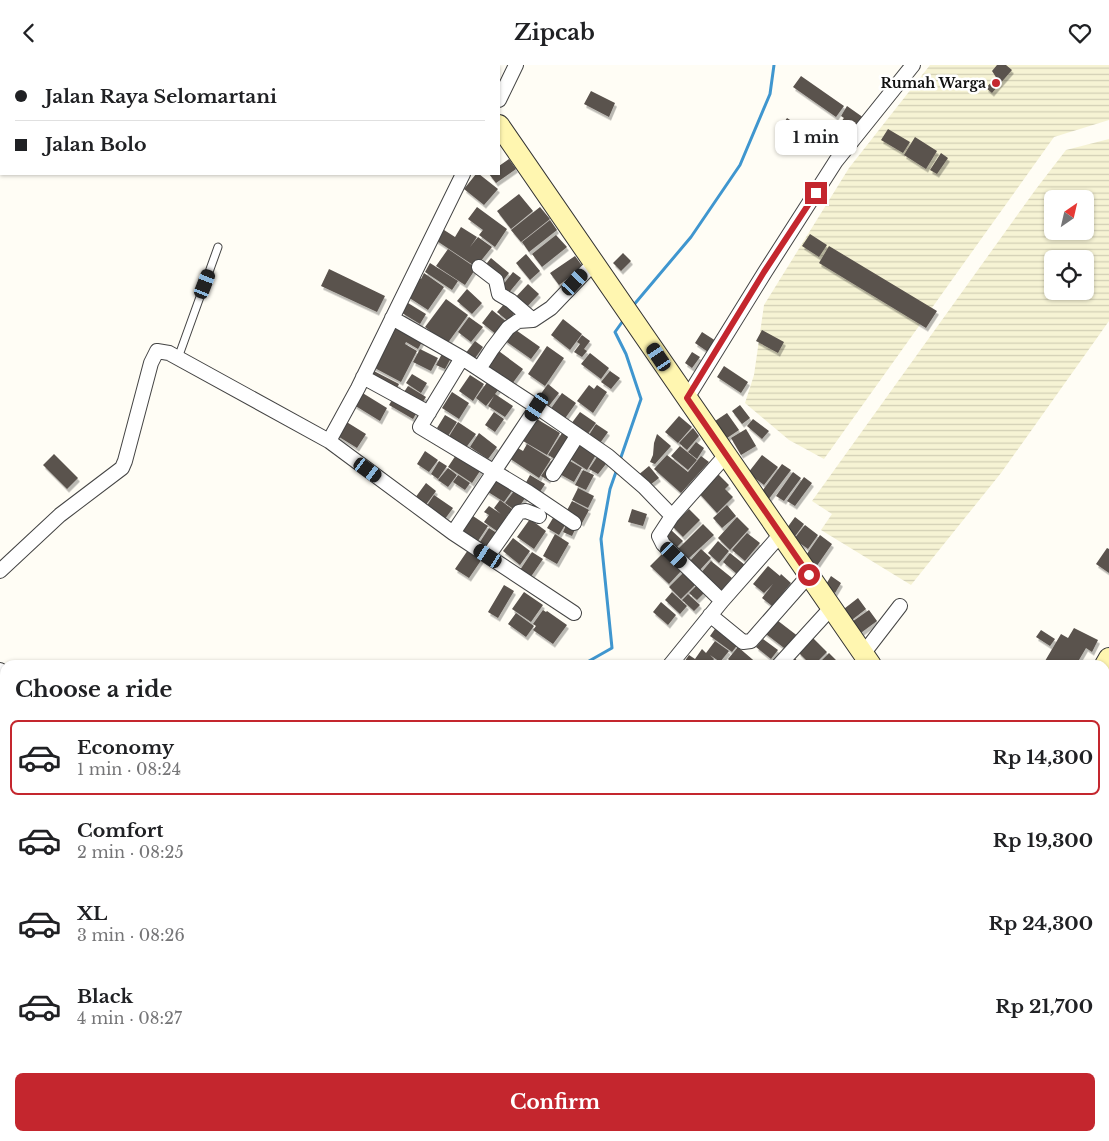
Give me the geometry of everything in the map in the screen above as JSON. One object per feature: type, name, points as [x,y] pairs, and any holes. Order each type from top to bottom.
[{"type":"main road","points":[[500,126],[867,659]]},
{"type":"street","points":[[500,98],[516,65]]},
{"type":"street","points":[[687,398],[764,272],[836,161],[914,65]]},
{"type":"street","points":[[329,441],[363,377],[463,175]]},
{"type":"street","points":[[479,369],[508,328],[518,321],[533,320],[551,308],[594,263]]},
{"type":"street","points":[[479,267],[496,280],[499,294],[511,301],[533,320]]},
{"type":"street","points":[[392,318],[462,358],[608,456],[672,516]]},
{"type":"street","points":[[0,571],[60,515],[122,469],[154,354],[157,351],[165,351],[329,441],[453,533],[574,613]]},
{"type":"street","points":[[462,358],[420,427],[574,523]]},
{"type":"street","points":[[363,377],[428,413]]},
{"type":"street","points":[[453,533],[537,407]]},
{"type":"street","points":[[553,474],[577,436]]},
{"type":"street","points":[[722,601],[663,544],[659,536],[672,516],[726,455]]},
{"type":"street","points":[[488,556],[519,512],[526,511],[539,515]]},
{"type":"street","points":[[674,660],[710,615],[781,534]]},
{"type":"street","points":[[710,615],[743,642],[751,641],[809,575]]},
{"type":"street","points":[[867,659],[900,606]]},
{"type":"street","points":[[784,660],[831,608]]},
{"type":"lane","points":[[178,357],[218,247]]},
{"type":"shaded area","points":[[930,65],[1109,65],[1109,120],[1054,137],[824,459],[789,440],[745,403],[754,375],[764,305],[849,168]]},
{"type":"shaded area","points":[[1109,139],[1109,321],[1001,473],[911,585],[821,530],[832,514],[812,501],[1066,150]]},
{"type":"building","name":"Rumah Warga","points":[[997,65],[1006,65],[1012,70],[992,93],[986,88],[996,77],[992,71]]},
{"type":"building","points":[[801,76],[844,106],[836,117],[793,87]]},
{"type":"building","points":[[591,91],[615,103],[609,117],[584,104]]},
{"type":"building","points":[[847,106],[864,118],[851,137],[837,127],[844,118],[841,116]]},
{"type":"building","points":[[787,118],[824,142],[818,151],[781,127]]},
{"type":"building","points":[[888,129],[910,142],[903,153],[881,140]]},
{"type":"building","points":[[915,137],[937,151],[926,169],[904,155]]},
{"type":"building","points":[[941,153],[948,158],[937,174],[930,170]]},
{"type":"building","points":[[509,159],[516,169],[496,183],[490,175],[500,175],[500,165]]},
{"type":"building","points":[[475,175],[480,175],[498,189],[484,205],[464,189]]},
{"type":"building","points":[[519,194],[533,211],[511,229],[497,211]]},
{"type":"building","points":[[477,207],[507,229],[495,247],[479,235],[483,230],[468,219]]},
{"type":"building","points":[[540,207],[550,219],[521,242],[511,230]]},
{"type":"building","points":[[550,220],[557,230],[529,252],[522,242]]},
{"type":"building","points":[[461,227],[477,237],[470,247],[478,237],[492,247],[476,267],[434,239],[441,228],[455,237]]},
{"type":"building","points":[[810,234],[827,245],[819,257],[802,246]]},
{"type":"building","points":[[556,235],[567,247],[542,267],[532,254]]},
{"type":"building","points":[[829,246],[937,311],[926,328],[819,263]]},
{"type":"building","points":[[448,249],[476,268],[465,285],[436,266]]},
{"type":"building","points":[[623,253],[631,261],[621,271],[613,263]]},
{"type":"building","points":[[526,254],[540,271],[530,280],[516,263]]},
{"type":"building","points":[[575,256],[583,267],[559,285],[550,273]]},
{"type":"building","points":[[491,258],[509,273],[502,282],[483,268]]},
{"type":"building","points":[[430,263],[458,281],[452,290],[425,272]]},
{"type":"building","points":[[329,269],[385,296],[377,312],[321,286]]},
{"type":"building","points":[[513,272],[521,278],[507,295],[499,290]]},
{"type":"building","points":[[424,273],[444,287],[428,310],[408,297],[418,276],[421,279]]},
{"type":"building","points":[[528,284],[539,294],[524,310],[513,300]]},
{"type":"building","points":[[467,289],[482,303],[472,314],[457,301]]},
{"type":"building","points":[[446,299],[468,315],[447,344],[425,327]]},
{"type":"building","points":[[506,302],[516,311],[508,321],[497,312]]},
{"type":"building","points":[[408,303],[426,314],[420,324],[402,313]]},
{"type":"building","points":[[492,310],[507,322],[497,335],[482,323]]},
{"type":"building","points":[[469,317],[483,327],[471,342],[458,332]]},
{"type":"building","points":[[563,319],[582,334],[570,350],[551,335]]},
{"type":"building","points":[[393,323],[423,340],[418,349],[406,342],[405,344],[417,351],[401,382],[371,366]]},
{"type":"building","points":[[513,328],[540,347],[531,359],[504,340]]},
{"type":"building","points":[[762,330],[784,342],[778,353],[756,341]]},
{"type":"building","points":[[702,332],[716,341],[708,352],[695,343]]},
{"type":"building","points":[[582,335],[590,341],[584,349],[587,351],[582,357],[574,352],[580,344],[577,342]]},
{"type":"building","points":[[475,341],[483,347],[473,361],[465,354]]},
{"type":"building","points":[[547,346],[564,358],[545,386],[528,374]]},
{"type":"building","points":[[420,349],[438,358],[431,371],[413,362]]},
{"type":"building","points":[[496,349],[523,369],[512,384],[484,364]]},
{"type":"building","points":[[443,352],[452,356],[445,369],[436,365]]},
{"type":"building","points":[[692,352],[700,357],[692,368],[685,363]]},
{"type":"building","points":[[590,353],[609,368],[601,379],[581,364]]},
{"type":"building","points":[[724,366],[748,382],[741,393],[717,377]]},
{"type":"building","points":[[372,370],[399,384],[395,392],[368,378]]},
{"type":"building","points":[[610,371],[620,378],[611,389],[601,382]]},
{"type":"building","points":[[412,374],[427,383],[421,393],[406,383]]},
{"type":"building","points":[[470,375],[484,384],[473,401],[459,391]]},
{"type":"building","points":[[488,381],[499,389],[495,394],[513,406],[505,417],[488,406],[494,396],[486,406],[476,398]]},
{"type":"building","points":[[548,384],[559,393],[548,407],[537,399]]},
{"type":"building","points":[[589,385],[594,389],[597,385],[607,392],[593,413],[577,401]]},
{"type":"building","points":[[408,386],[426,397],[420,406],[402,395]]},
{"type":"building","points":[[361,392],[387,408],[380,421],[354,405]]},
{"type":"building","points":[[452,392],[469,403],[459,419],[442,408]]},
{"type":"building","points":[[562,393],[576,403],[561,424],[547,414]]},
{"type":"building","points":[[395,395],[417,412],[413,419],[389,405]]},
{"type":"building","points":[[740,405],[750,418],[742,424],[732,411]]},
{"type":"building","points":[[494,412],[504,419],[495,432],[485,425]]},
{"type":"building","points":[[580,412],[596,423],[584,439],[568,428]]},
{"type":"building","points":[[727,413],[739,430],[721,442],[709,425]]},
{"type":"building","points":[[445,415],[457,422],[448,436],[437,428]]},
{"type":"building","points":[[679,416],[692,427],[678,443],[665,432]]},
{"type":"building","points":[[537,419],[560,433],[547,455],[523,441]]},
{"type":"building","points":[[753,419],[769,431],[762,439],[747,426]]},
{"type":"building","points":[[345,421],[366,434],[357,448],[336,435]]},
{"type":"building","points":[[458,422],[476,434],[465,449],[448,438]]},
{"type":"building","points":[[596,424],[608,432],[600,443],[589,435]]},
{"type":"building","points":[[693,428],[699,436],[687,450],[679,443]]},
{"type":"building","points":[[746,429],[756,446],[741,455],[731,438]]},
{"type":"building","points":[[479,433],[497,447],[488,459],[470,447]]},
{"type":"building","points":[[562,433],[573,440],[560,462],[548,455]]},
{"type":"building","points":[[657,434],[671,446],[655,464],[650,462]]},
{"type":"building","points":[[577,441],[597,453],[587,470],[567,457]]},
{"type":"building","points":[[696,442],[704,448],[697,459],[688,452]]},
{"type":"building","points":[[527,444],[551,459],[539,478],[509,458],[516,447],[523,451]]},
{"type":"building","points":[[680,446],[697,460],[688,470],[671,456]]},
{"type":"building","points":[[425,451],[438,460],[429,472],[417,464]]},
{"type":"building","points":[[458,452],[482,468],[472,483],[448,467]]},
{"type":"building","points":[[54,454],[78,478],[67,489],[43,465]]},
{"type":"building","points":[[599,454],[609,460],[598,474],[589,469]]},
{"type":"building","points":[[667,455],[688,472],[701,456],[709,462],[681,493],[654,469]]},
{"type":"building","points":[[762,455],[778,467],[764,485],[748,473]]},
{"type":"building","points":[[565,458],[582,468],[574,482],[556,472]]},
{"type":"building","points":[[552,460],[559,464],[548,480],[541,476]]},
{"type":"building","points":[[439,461],[447,466],[438,479],[431,474]]},
{"type":"building","points":[[782,464],[791,470],[768,500],[760,494]]},
{"type":"building","points":[[649,466],[659,478],[646,488],[637,476]]},
{"type":"building","points":[[448,468],[457,475],[448,487],[438,480]]},
{"type":"building","points":[[583,470],[594,475],[586,490],[575,485]]},
{"type":"building","points":[[716,472],[729,485],[725,489],[733,497],[717,513],[696,490]]},
{"type":"building","points":[[793,472],[801,478],[784,501],[776,496]]},
{"type":"building","points":[[458,475],[470,483],[465,490],[453,482]]},
{"type":"building","points":[[495,475],[514,488],[504,502],[485,490]]},
{"type":"building","points":[[530,475],[545,484],[538,495],[524,486]]},
{"type":"building","points":[[804,477],[812,483],[795,506],[787,501]]},
{"type":"building","points":[[426,483],[436,491],[425,506],[415,498]]},
{"type":"building","points":[[517,487],[528,494],[516,511],[505,503]]},
{"type":"building","points":[[578,488],[594,496],[588,508],[572,500]]},
{"type":"building","points":[[434,495],[453,508],[442,523],[424,510]]},
{"type":"building","points":[[500,500],[512,509],[506,517],[511,521],[501,534],[484,522],[489,515],[484,512],[489,506],[501,514],[494,508]]},
{"type":"building","points":[[572,501],[589,510],[582,523],[565,514]]},
{"type":"building","points":[[727,505],[736,516],[722,528],[713,518]]},
{"type":"building","points":[[632,509],[647,514],[643,526],[628,522]]},
{"type":"building","points":[[689,509],[700,520],[683,537],[672,526]]},
{"type":"building","points":[[556,513],[568,520],[559,535],[547,528]]},
{"type":"building","points":[[470,514],[488,526],[478,541],[460,529]]},
{"type":"building","points":[[737,517],[749,529],[730,550],[718,538]]},
{"type":"building","points":[[795,517],[804,524],[793,539],[784,532]]},
{"type":"building","points":[[530,519],[546,531],[534,549],[517,537]]},
{"type":"building","points":[[568,521],[577,525],[572,536],[563,532]]},
{"type":"building","points":[[703,524],[714,535],[688,559],[678,549]]},
{"type":"building","points":[[805,525],[818,535],[808,549],[794,539]]},
{"type":"building","points":[[489,528],[500,535],[489,552],[478,545]]},
{"type":"building","points":[[670,529],[683,541],[675,549],[662,537]]},
{"type":"building","points":[[747,533],[760,543],[745,561],[732,550]]},
{"type":"building","points":[[555,534],[569,543],[557,564],[543,556]]},
{"type":"building","points":[[820,535],[832,544],[814,570],[802,561]]},
{"type":"building","points":[[513,538],[530,551],[520,565],[503,551]]},
{"type":"building","points":[[718,541],[729,551],[719,563],[708,553]]},
{"type":"building","points":[[1107,548],[1109,549],[1109,573],[1096,564]]},
{"type":"building","points":[[701,549],[711,558],[699,571],[689,562]]},
{"type":"building","points":[[468,550],[482,559],[469,578],[455,569]]},
{"type":"building","points":[[532,552],[543,559],[530,578],[520,570]]},
{"type":"building","points":[[663,553],[682,570],[669,584],[650,566]]},
{"type":"building","points":[[730,553],[745,565],[737,574],[723,562]]},
{"type":"building","points":[[711,561],[732,578],[721,591],[700,574]]},
{"type":"building","points":[[768,566],[791,583],[772,606],[762,598],[773,584],[764,593],[753,584]]},
{"type":"building","points":[[683,573],[695,585],[681,599],[669,587]]},
{"type":"building","points":[[831,576],[841,583],[835,593],[825,586]]},
{"type":"building","points":[[698,584],[705,592],[697,600],[689,593]]},
{"type":"building","points":[[504,585],[514,591],[498,618],[488,612]]},
{"type":"building","points":[[524,592],[543,605],[531,622],[512,609]]},
{"type":"building","points":[[672,592],[687,606],[680,614],[665,600]]},
{"type":"building","points":[[688,594],[700,605],[694,611],[682,600]]},
{"type":"building","points":[[858,598],[866,609],[848,623],[840,612]]},
{"type":"building","points":[[661,602],[676,615],[668,625],[653,612]]},
{"type":"building","points":[[543,610],[567,625],[553,644],[533,630],[536,626],[533,624]]},
{"type":"building","points":[[869,610],[877,621],[858,635],[849,624]]},
{"type":"building","points":[[516,613],[534,626],[526,637],[508,624]]},
{"type":"building","points":[[773,617],[799,637],[788,651],[762,631]]},
{"type":"building","points":[[717,626],[739,643],[732,652],[710,636]]},
{"type":"building","points":[[1074,628],[1098,640],[1092,652],[1086,648],[1079,660],[1046,660],[1061,634],[1068,638]]},
{"type":"building","points":[[1041,630],[1055,639],[1050,646],[1036,637]]},
{"type":"building","points":[[813,638],[827,652],[819,660],[806,660],[798,652]]},
{"type":"building","points":[[763,639],[778,650],[771,659],[756,647]]},
{"type":"building","points":[[715,641],[729,651],[722,660],[717,660],[710,655],[713,660],[686,660],[689,655],[695,659],[702,649],[706,653]]},
{"type":"building","points":[[738,647],[753,660],[729,660]]},
{"type":"building","points":[[829,653],[836,660],[822,660]]},
{"type":"building","points":[[792,655],[796,660],[787,660]]},
{"type":"waterway","points":[[632,307],[691,237],[740,165],[770,94],[774,65]]},
{"type":"waterway","points":[[620,460],[641,399],[626,354],[615,332],[625,318]]},
{"type":"waterway","points":[[591,660],[612,648],[601,539],[610,489],[617,469]]},
{"type":"place","name":"Rumah Warga","points":[[996,83]]},
{"type":"route","points":[[809,575],[687,398],[764,272],[816,193]]}]
